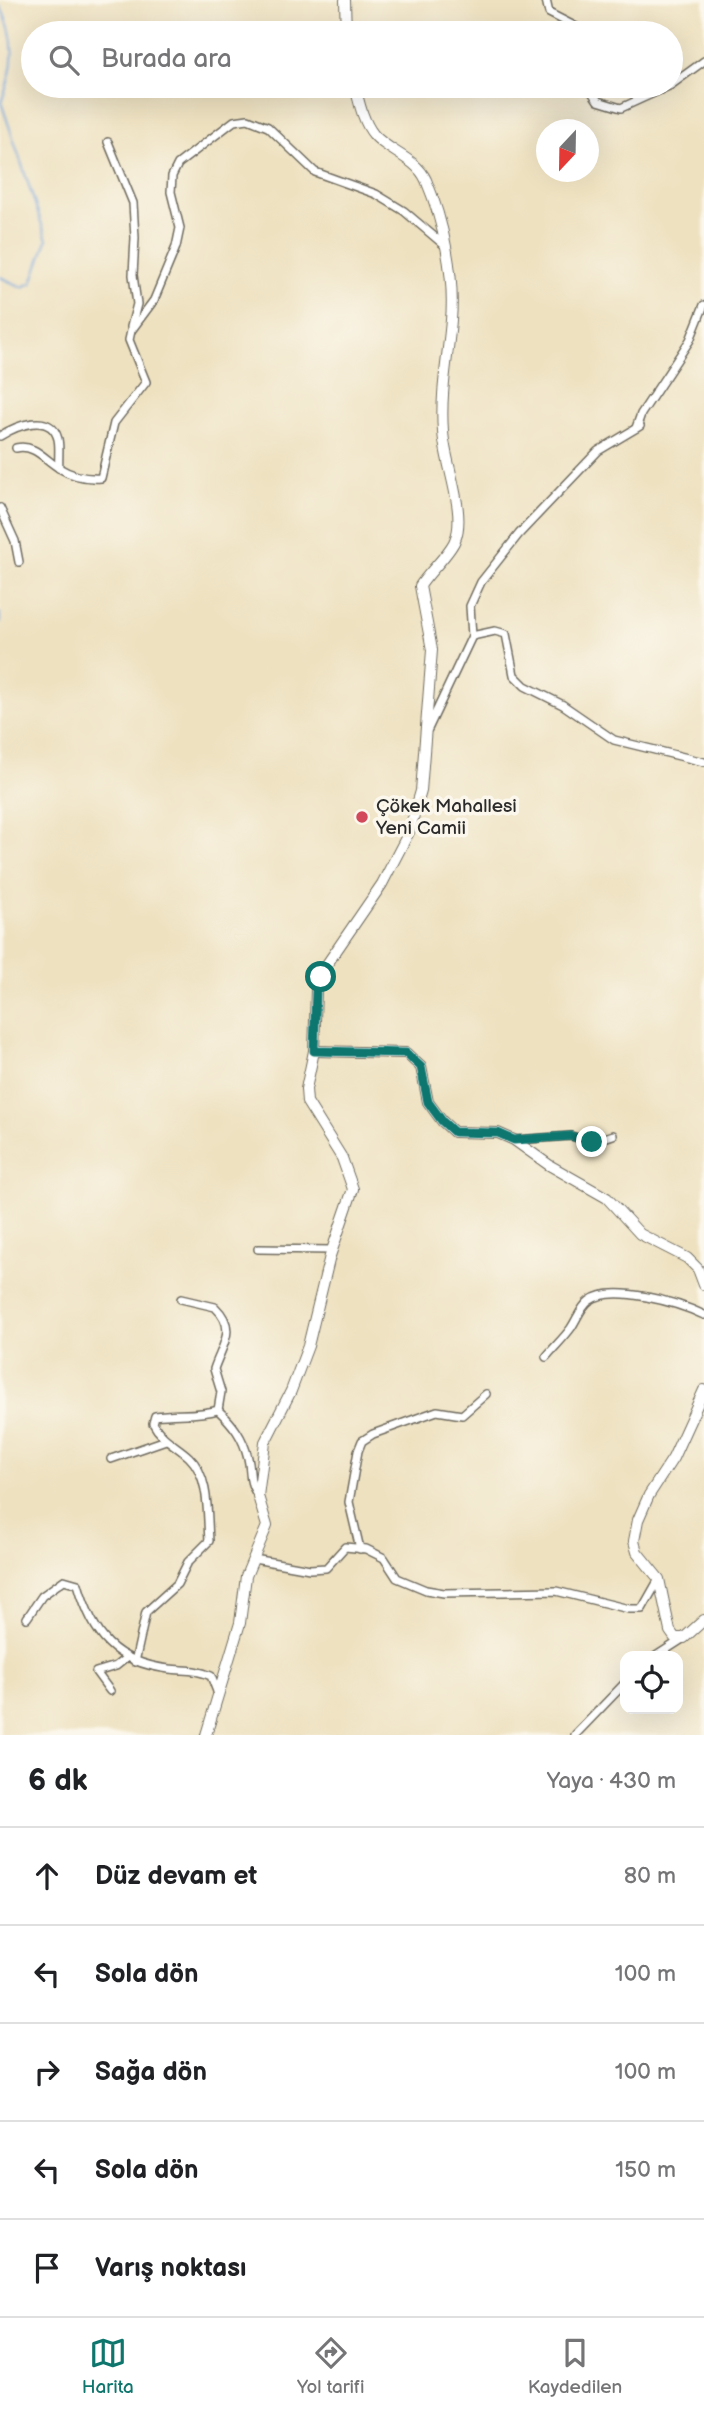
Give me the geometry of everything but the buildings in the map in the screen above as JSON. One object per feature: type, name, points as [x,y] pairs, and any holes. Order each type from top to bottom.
[{"type":"street","points":[[345,0],[346,21]]},
{"type":"street","points":[[546,0],[549,13],[565,21]]},
{"type":"street","points":[[683,76],[704,61]]},
{"type":"street","points":[[258,1496],[265,1442],[291,1391],[308,1346],[332,1251],[353,1189],[342,1158],[307,1102],[306,1089],[314,1051],[316,990],[324,967],[382,884],[409,832],[421,791],[432,650],[420,586],[432,567],[455,541],[459,516],[443,433],[442,386],[452,317],[443,244],[434,200],[424,175],[406,157],[374,135],[358,98]]},
{"type":"street","points":[[596,98],[621,108],[642,98]]},
{"type":"street","points":[[131,331],[154,300],[176,247],[180,228],[170,183],[178,164],[234,121],[248,119],[268,127],[315,172],[376,194],[404,211],[443,244]]},
{"type":"street","points":[[16,448],[23,446],[37,451],[59,468],[87,479],[101,478],[114,423],[146,382],[142,365],[130,348],[137,304],[132,275],[135,238],[132,203],[108,142]]},
{"type":"street","points":[[427,730],[472,636],[470,606],[481,582],[503,553],[598,451],[638,427],[640,414],[690,340],[704,305]]},
{"type":"street","points":[[0,436],[16,426],[36,422],[50,427],[58,438],[59,468]]},
{"type":"street","points":[[0,508],[15,541],[19,562]]},
{"type":"street","points":[[472,636],[495,631],[506,634],[514,675],[526,686],[563,705],[614,740],[704,762]]},
{"type":"street","points":[[314,1051],[406,1053],[421,1067],[428,1102],[454,1132],[498,1133],[514,1140],[549,1165],[607,1198],[639,1234],[687,1258],[698,1269],[704,1285]]},
{"type":"street","points":[[514,1140],[571,1136],[592,1142],[613,1135]]},
{"type":"street","points":[[258,1249],[332,1251]]},
{"type":"street","points":[[546,1357],[570,1329],[586,1303],[599,1294],[680,1303],[704,1315]]},
{"type":"street","points":[[181,1299],[215,1307],[228,1324],[228,1340],[214,1369],[221,1392],[218,1410]]},
{"type":"street","points":[[698,1407],[704,1390]]},
{"type":"street","points":[[360,1549],[349,1503],[362,1441],[373,1434],[437,1411],[463,1415],[486,1394]]},
{"type":"street","points":[[684,1638],[675,1638],[670,1631],[659,1579],[637,1552],[634,1541],[638,1520],[704,1397]]},
{"type":"street","points":[[206,1735],[240,1623],[246,1576],[267,1526],[258,1496],[249,1482],[249,1460],[236,1427],[218,1410]]},
{"type":"street","points":[[135,1662],[146,1612],[177,1584],[188,1562],[209,1541],[204,1483],[191,1458],[166,1440],[153,1423],[155,1416],[184,1412],[199,1415],[218,1410]]},
{"type":"street","points":[[111,1459],[166,1440]]},
{"type":"street","points":[[254,1559],[310,1569],[326,1568],[345,1548],[360,1549],[384,1558],[397,1578],[426,1590],[444,1593],[556,1591],[629,1609],[642,1609],[659,1579]]},
{"type":"street","points":[[27,1618],[42,1596],[64,1580],[78,1584],[84,1606],[117,1654],[135,1662],[170,1670],[196,1669],[211,1676],[219,1694]]},
{"type":"street","points":[[664,1651],[704,1620]]},
{"type":"street","points":[[110,1691],[96,1672],[116,1666],[126,1658]]},
{"type":"street","points":[[575,1735],[620,1688]]},
{"type":"waterway","points":[[0,6],[12,42],[12,66],[1,102],[47,240],[32,283],[22,287],[0,277]]},
{"type":"waterway","points":[[0,613],[0,623]]},
{"type":"place","name":"Çökek Mahallesi Yeni Camii","points":[[362,817]]},
{"type":"route","points":[[321,977],[316,990],[314,1051],[406,1053],[421,1067],[428,1102],[454,1132],[498,1133],[514,1140],[571,1136],[592,1142]]}]
